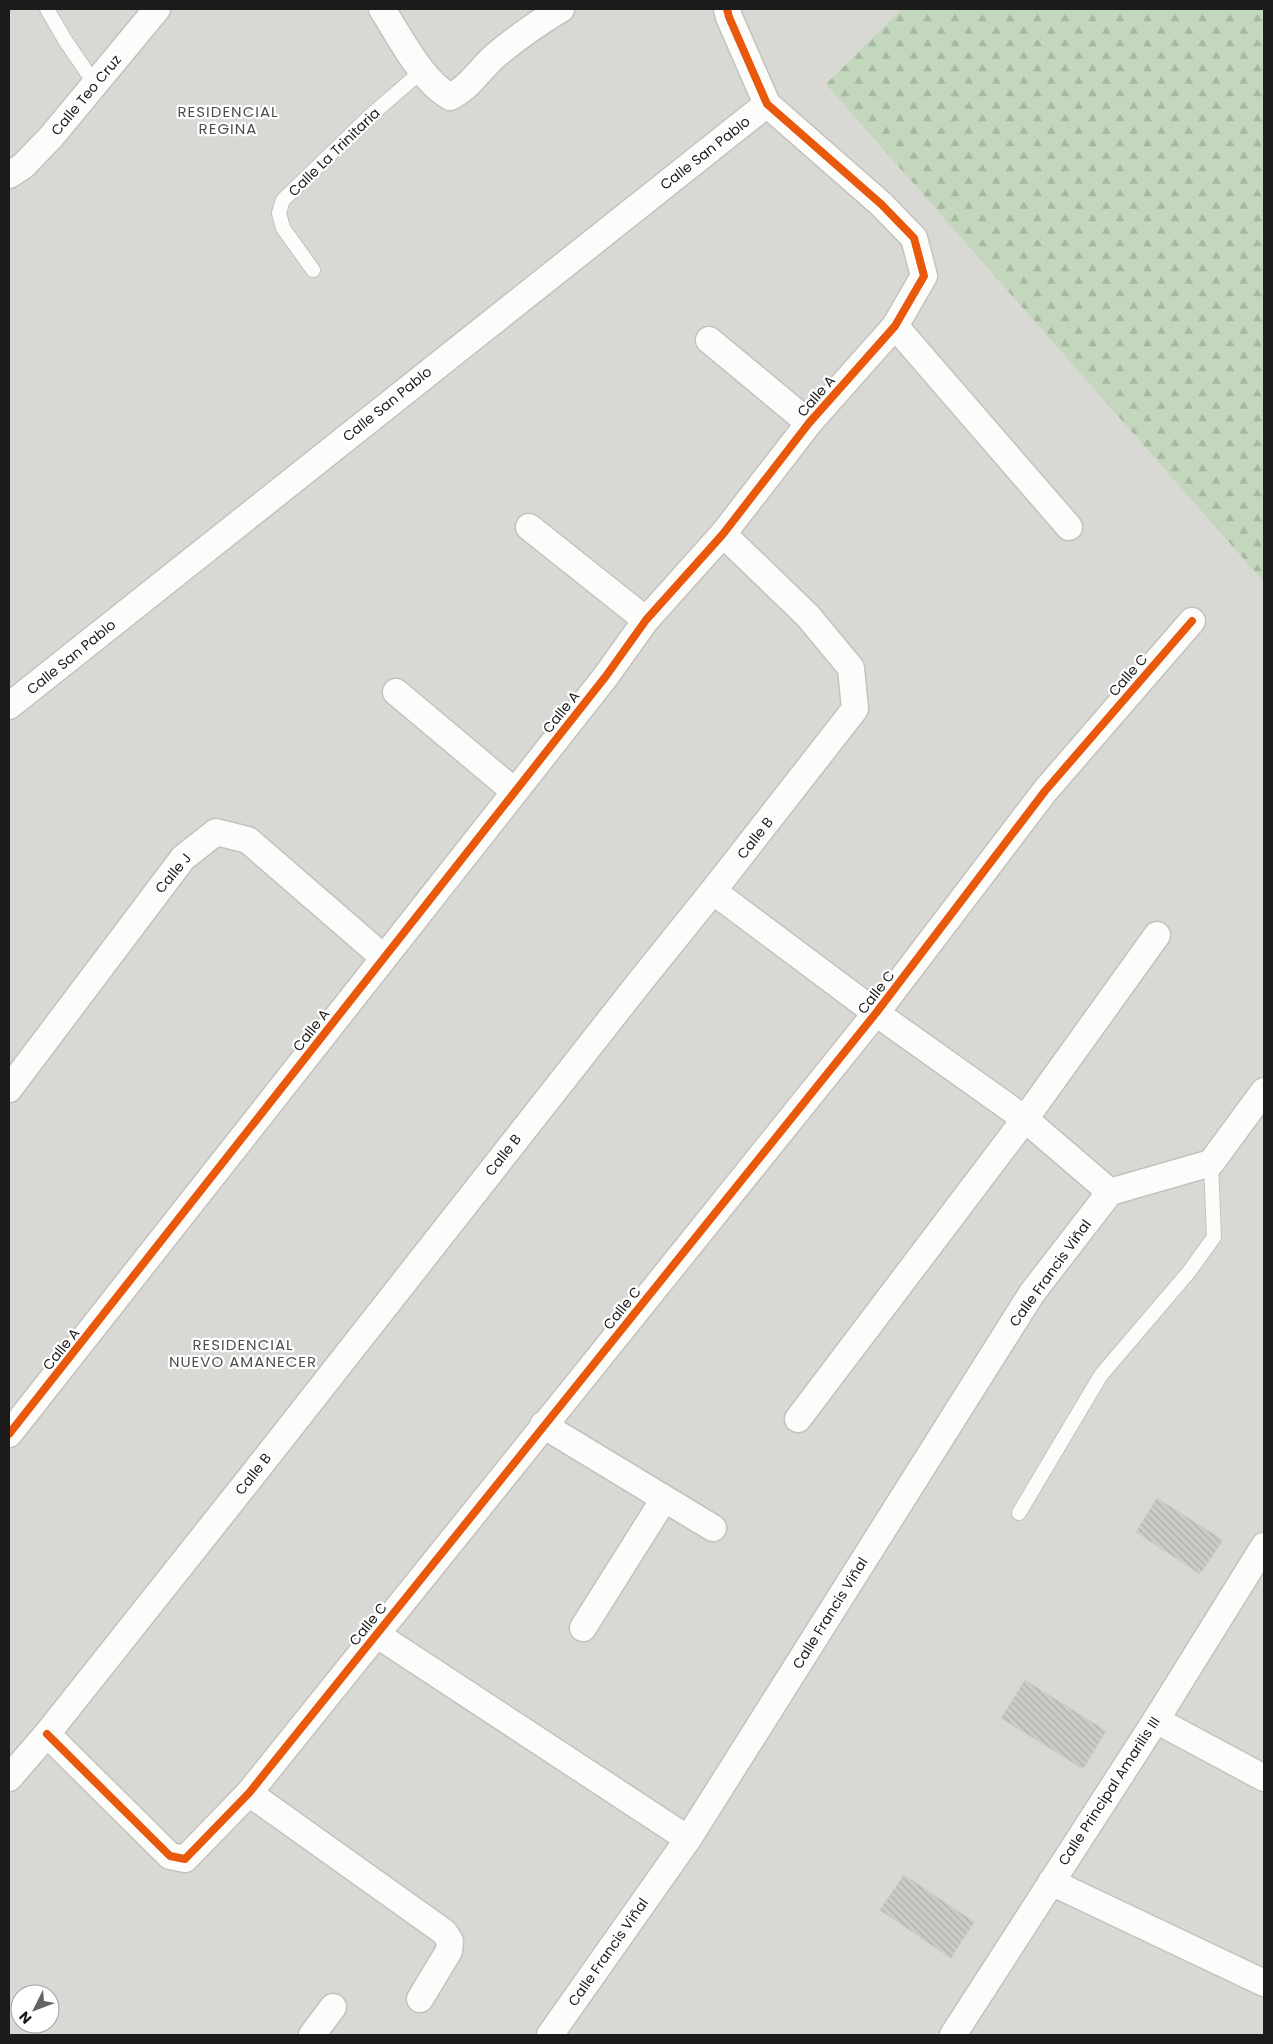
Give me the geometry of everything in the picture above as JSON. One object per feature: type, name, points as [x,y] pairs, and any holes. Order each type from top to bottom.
[{"type":"street","name":"Calle Teo Cruz","points":[[9,175],[23,166],[52,136],[157,9]]},
{"type":"street","points":[[382,9],[422,71],[441,92],[450,97],[463,91],[494,56],[561,9]]},
{"type":"street","name":"Calle A","points":[[9,1434],[108,1311],[383,957],[606,676],[646,620],[723,534],[809,423],[895,326],[924,276],[914,238],[881,204],[766,104],[727,9]]},
{"type":"street","name":"Calle San Pablo","points":[[9,706],[766,104]]},
{"type":"street","points":[[895,326],[1068,527]]},
{"type":"street","points":[[709,340],[809,423]]},
{"type":"street","points":[[529,527],[646,620]]},
{"type":"street","name":"Calle B","points":[[9,1778],[47,1734],[855,709],[851,668],[808,616],[723,534]]},
{"type":"street","name":"Calle C","points":[[47,1734],[170,1856],[185,1859],[249,1793],[876,1013],[1045,790],[1192,621]]},
{"type":"street","points":[[396,692],[514,791]]},
{"type":"street","name":"Calle J","points":[[9,1089],[183,858],[216,832],[248,840],[383,957]]},
{"type":"street","points":[[713,891],[876,1013],[1025,1119],[1110,1192],[1211,1163],[1264,1091]]},
{"type":"street","points":[[798,1419],[1025,1119],[1157,935]]},
{"type":"street","name":"Calle Francis Viñal","points":[[550,2035],[688,1839],[1032,1292],[1110,1192]]},
{"type":"street","points":[[543,1425],[713,1528]]},
{"type":"street","points":[[583,1628],[664,1499]]},
{"type":"street","name":"Calle Principal Amarilis III","points":[[953,2035],[1156,1720],[1264,1546]]},
{"type":"street","points":[[376,1634],[688,1839]]},
{"type":"street","points":[[1156,1720],[1264,1778]]},
{"type":"street","points":[[249,1793],[444,1932],[450,1941],[449,1951],[420,1999]]},
{"type":"street","points":[[1051,1882],[1264,1983]]},
{"type":"street","points":[[312,2035],[333,2007]]},
{"type":"lane","points":[[47,9],[65,40],[95,84]]},
{"type":"lane","name":"Calle La Trinitaria","points":[[313,270],[283,228],[280,213],[283,200],[372,115],[422,71]]},
{"type":"lane","points":[[1019,1513],[1101,1375],[1188,1273],[1214,1237],[1211,1163]]},
{"type":"shaded area","points":[[9,9],[1264,9],[1264,2035],[9,2035]]},
{"type":"green space","points":[[902,9],[1264,9],[1264,582],[826,84]]},
{"type":"building","points":[[1157,1498],[1223,1540],[1200,1574],[1136,1532]]},
{"type":"building","points":[[1025,1680],[1106,1731],[1083,1769],[1001,1718]]},
{"type":"building","points":[[904,1875],[974,1922],[951,1958],[880,1910]]},
{"type":"cycle path","points":[[9,1434],[606,676],[646,620],[723,534],[809,423],[895,326],[924,276],[914,238],[881,204],[767,104],[727,9]]},
{"type":"cycle path","points":[[47,1734],[170,1856],[185,1859],[249,1793],[876,1013],[1045,791],[1192,621]]},
{"type":"district","name":"RESIDENCIAL REGINA","points":[[228,120]]},
{"type":"district","name":"RESIDENCIAL NUEVO AMANECER","points":[[243,1354]]}]
